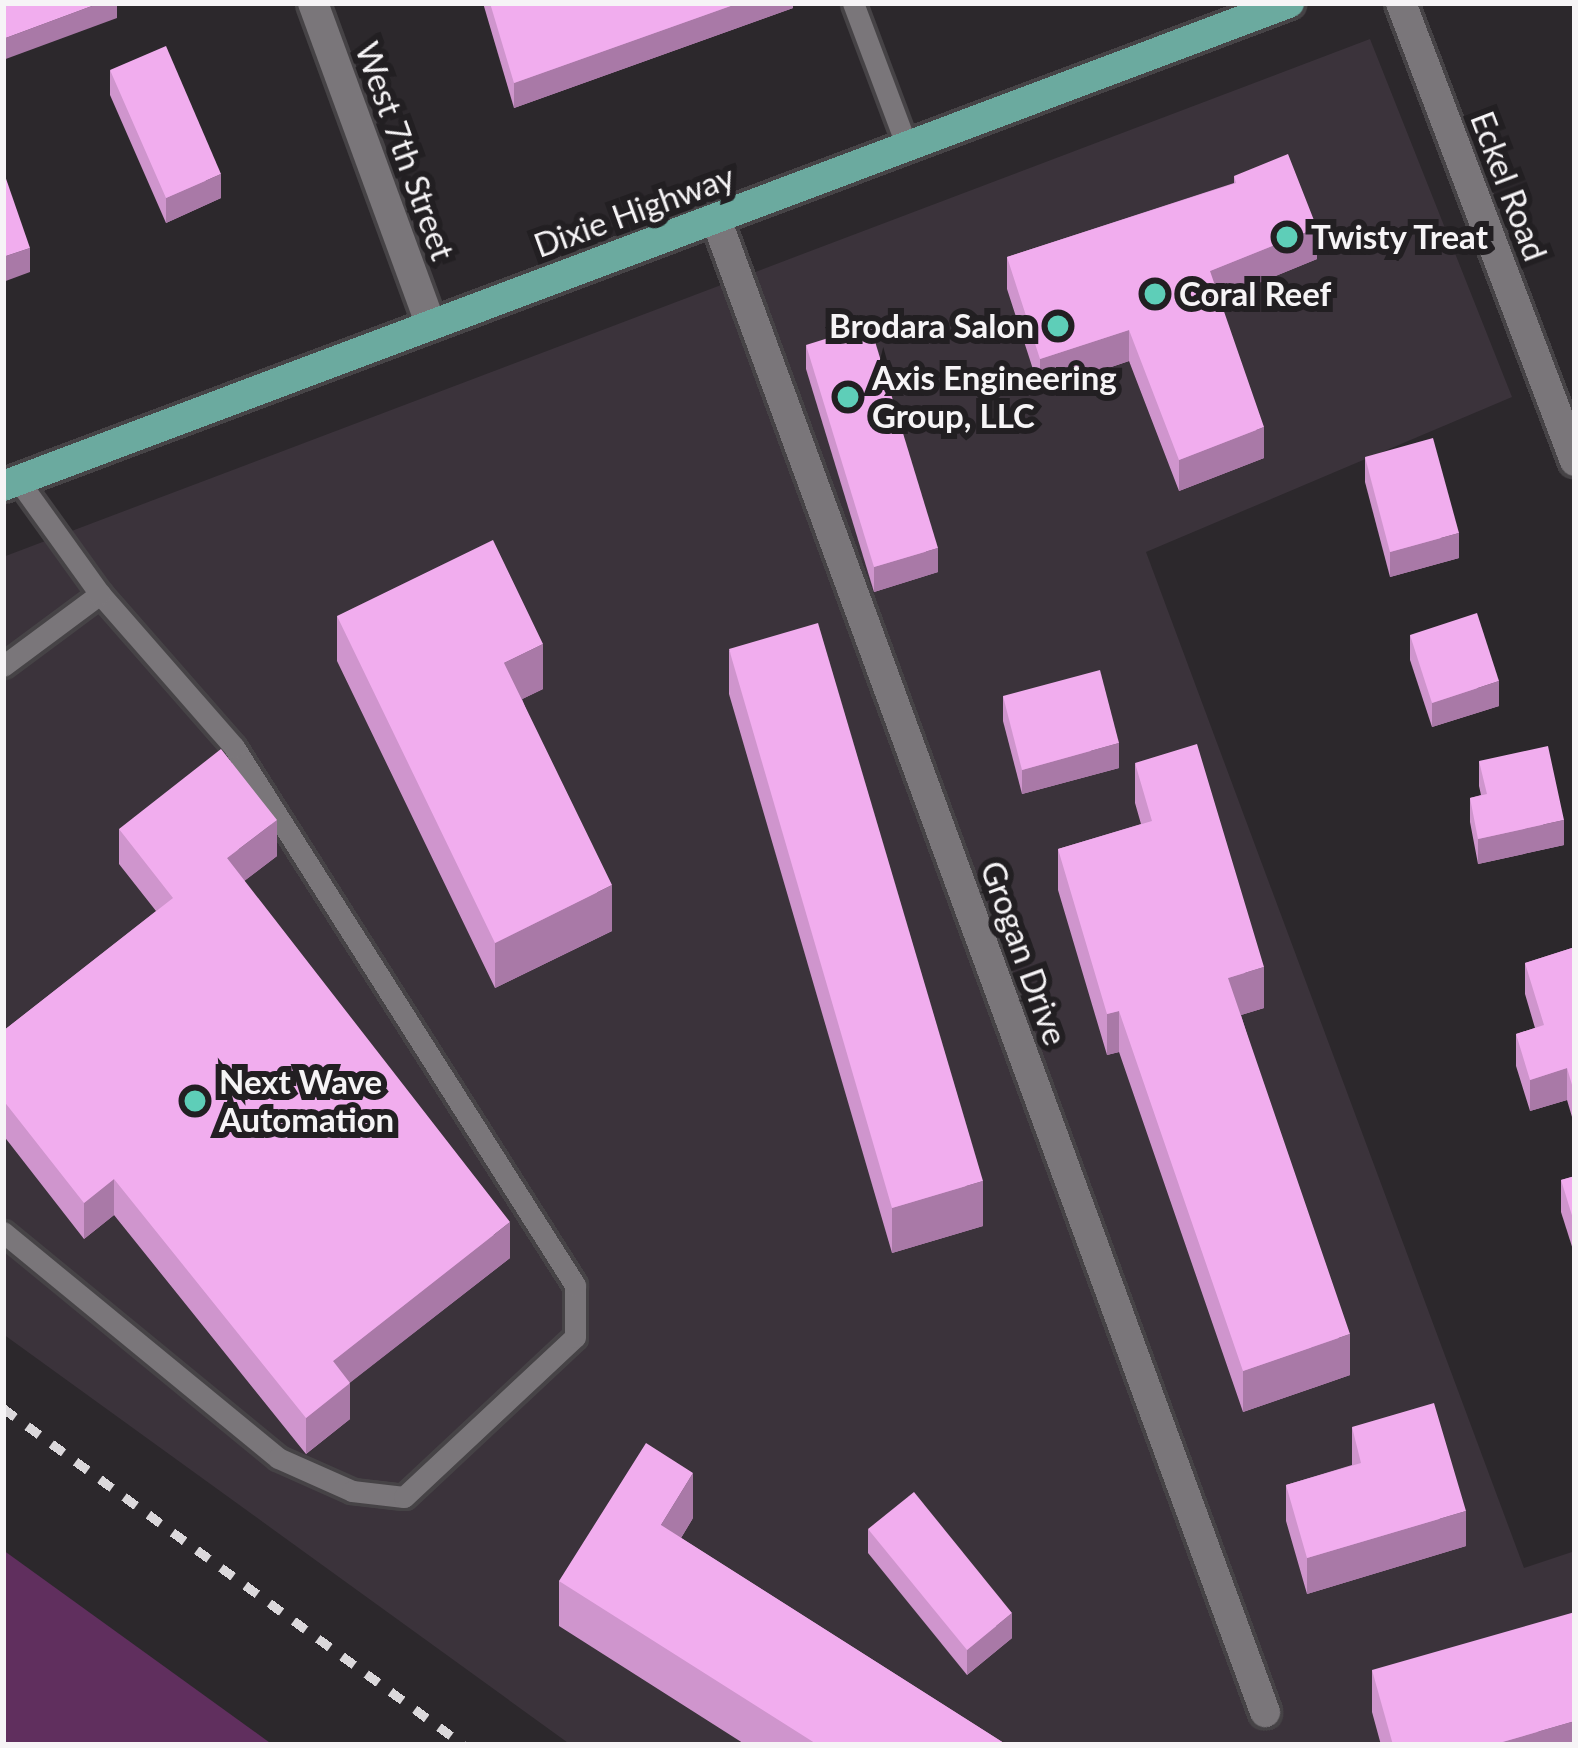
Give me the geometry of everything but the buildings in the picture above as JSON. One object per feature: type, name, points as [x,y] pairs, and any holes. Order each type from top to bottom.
[{"type":"main road","name":"Dixie Highway","points":[[10,483],[1289,3]]},
{"type":"street","name":"West 7th Street","points":[[313,3],[431,325]]},
{"type":"street","name":"Eckel Road","points":[[1401,3],[1575,461]]},
{"type":"street","name":"Grogan Drive","points":[[716,219],[1265,1712]]},
{"type":"lane","points":[[854,3],[907,147]]},
{"type":"lane","points":[[3,1232],[278,1458],[352,1491],[404,1497],[574,1337],[575,1285],[260,787],[10,483]]},
{"type":"lane","points":[[3,666],[100,594]]},
{"type":"shaded area","points":[[1370,39],[1512,397],[1146,552],[1524,1568],[1575,1551],[1575,1745],[571,1745],[3,1334],[3,557]]},
{"type":"shaded area","points":[[3,1550],[273,1745],[3,1745]]},
{"type":"railway","points":[[3,1408],[464,1745]]},
{"type":"place","name":"Twisty Treat","points":[[1287,237]]},
{"type":"place","name":"Coral Reef","points":[[1155,294]]},
{"type":"place","name":"Brodara Salon","points":[[1058,326]]},
{"type":"place","name":"Axis Engineering Group, LLC","points":[[848,397]]},
{"type":"place","name":"Next Wave Automation","points":[[195,1101]]}]
